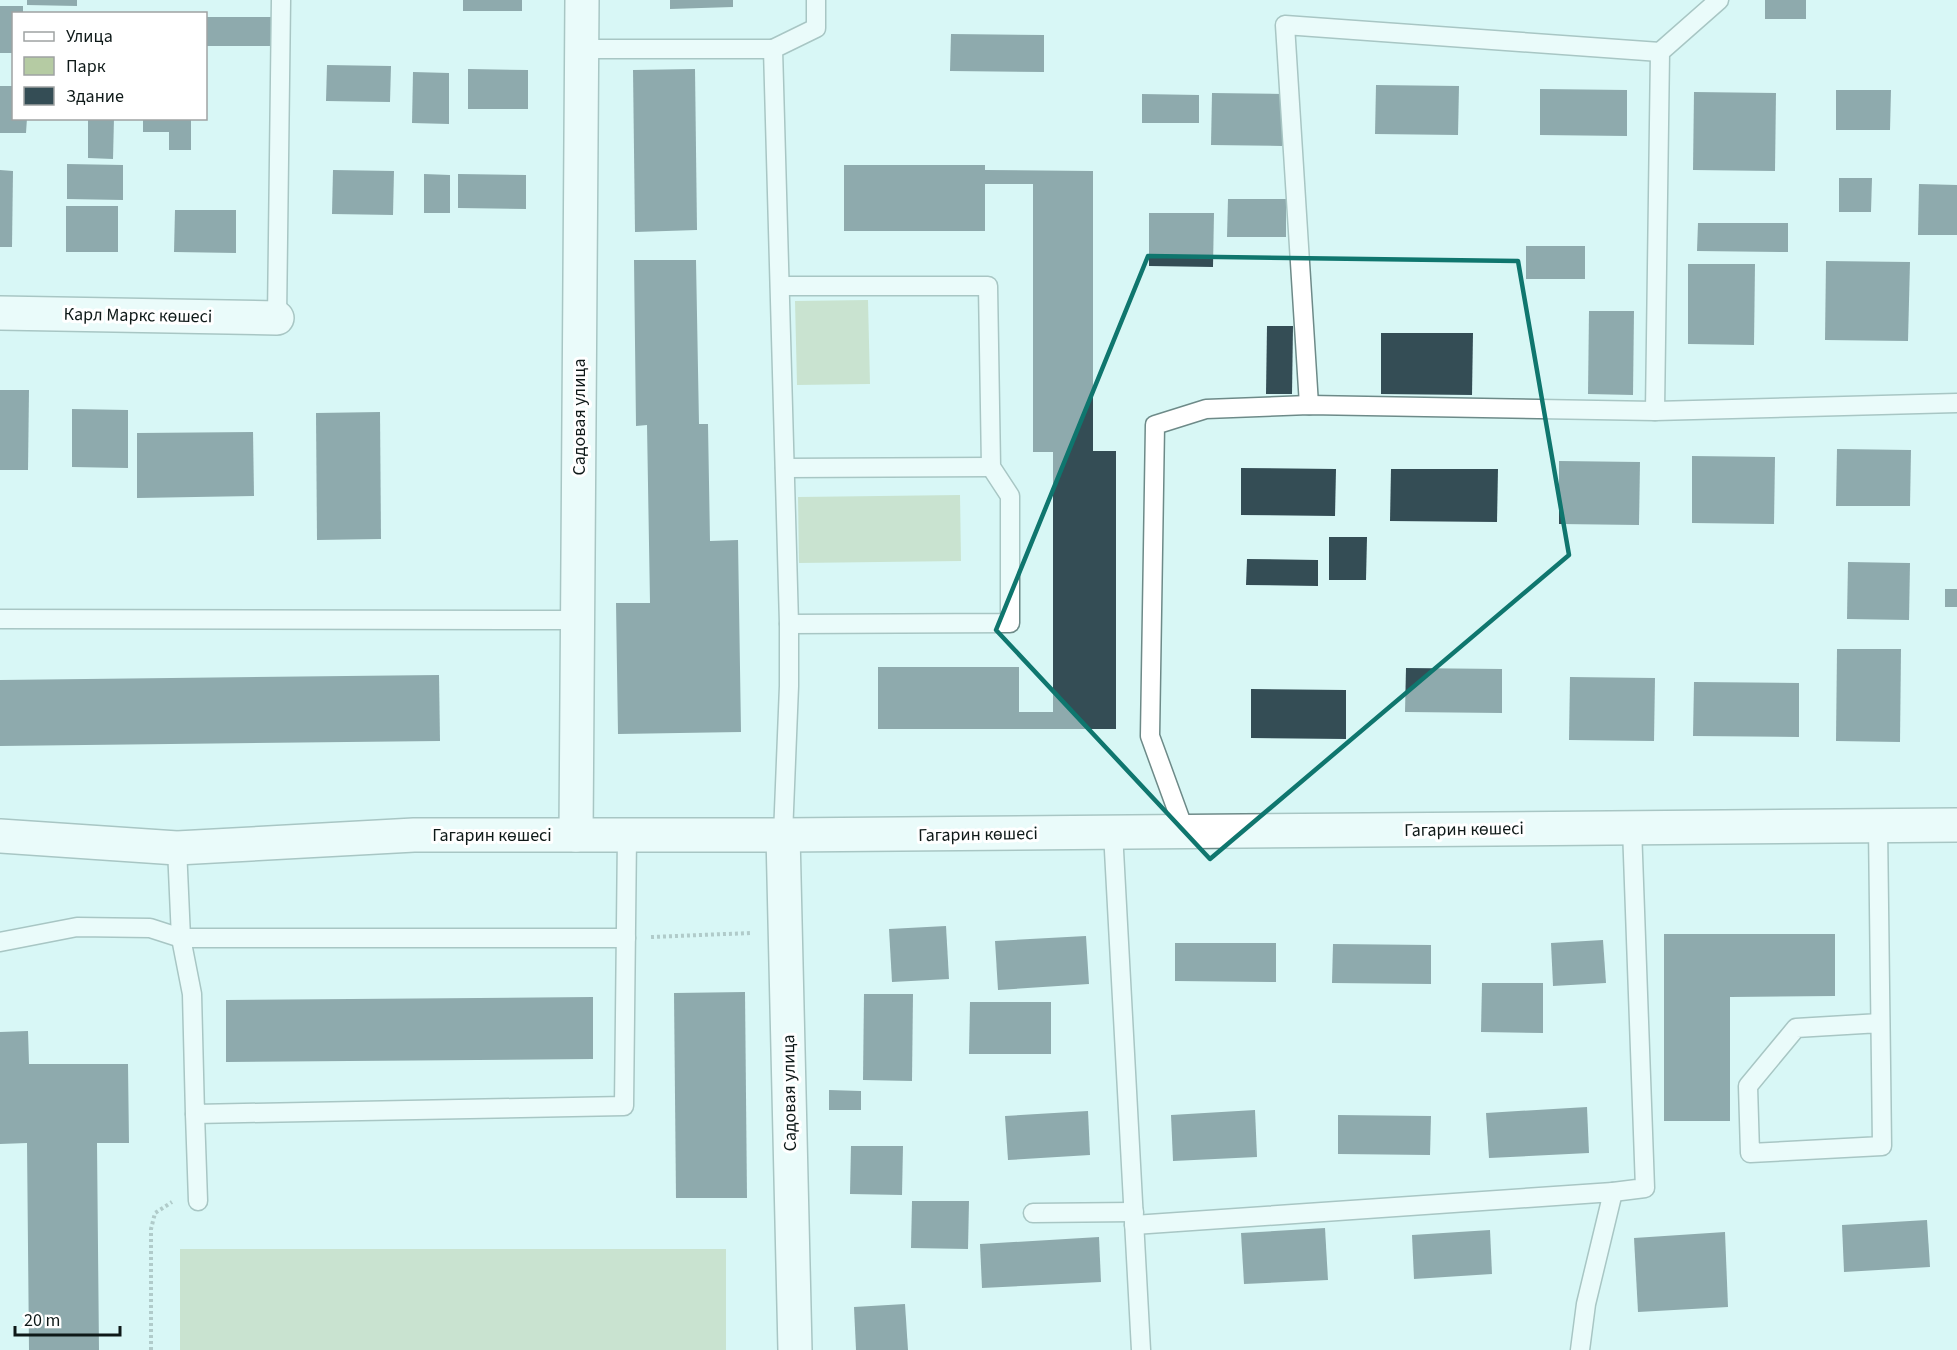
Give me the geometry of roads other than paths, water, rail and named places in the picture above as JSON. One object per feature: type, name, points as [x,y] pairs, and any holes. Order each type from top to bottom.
[{"type":"street","name":"Садовая улица","points":[[576,835],[582,0]]},
{"type":"street","name":"Карл Маркс көшесі","points":[[0,313],[276,318]]},
{"type":"street","name":"Гагарин көшесі","points":[[0,836],[177,849],[414,835],[783,836],[1957,825]]},
{"type":"street","name":"Садовая улица","points":[[783,836],[795,1350]]},
{"type":"lane","points":[[276,318],[281,0]]},
{"type":"lane","points":[[582,49],[773,49],[816,28],[816,0]]},
{"type":"lane","points":[[1309,405],[1285,26],[1660,52],[1719,0]]},
{"type":"lane","points":[[773,49],[789,624],[783,836]]},
{"type":"lane","points":[[1655,411],[1660,52]]},
{"type":"lane","points":[[780,286],[988,286],[991,467],[1010,496],[1011,623],[789,624]]},
{"type":"lane","points":[[1185,832],[1150,736],[1155,426],[1206,409],[1309,405],[1655,411],[1957,403]]},
{"type":"lane","points":[[785,468],[991,467]]},
{"type":"lane","points":[[0,619],[577,620]]},
{"type":"lane","points":[[1878,826],[1882,1146],[1750,1153],[1748,1086],[1796,1028],[1880,1023]]},
{"type":"lane","points":[[1033,1213],[1134,1218],[1613,1192],[1645,1188],[1632,828]]},
{"type":"lane","points":[[1113,832],[1141,1350]]},
{"type":"lane","points":[[195,1114],[624,1106],[627,835]]},
{"type":"lane","points":[[177,849],[181,938],[192,994],[198,1201]]},
{"type":"lane","points":[[0,942],[77,927],[150,928],[181,938],[626,938]]},
{"type":"lane","points":[[1580,1350],[1586,1304],[1613,1192]]}]
